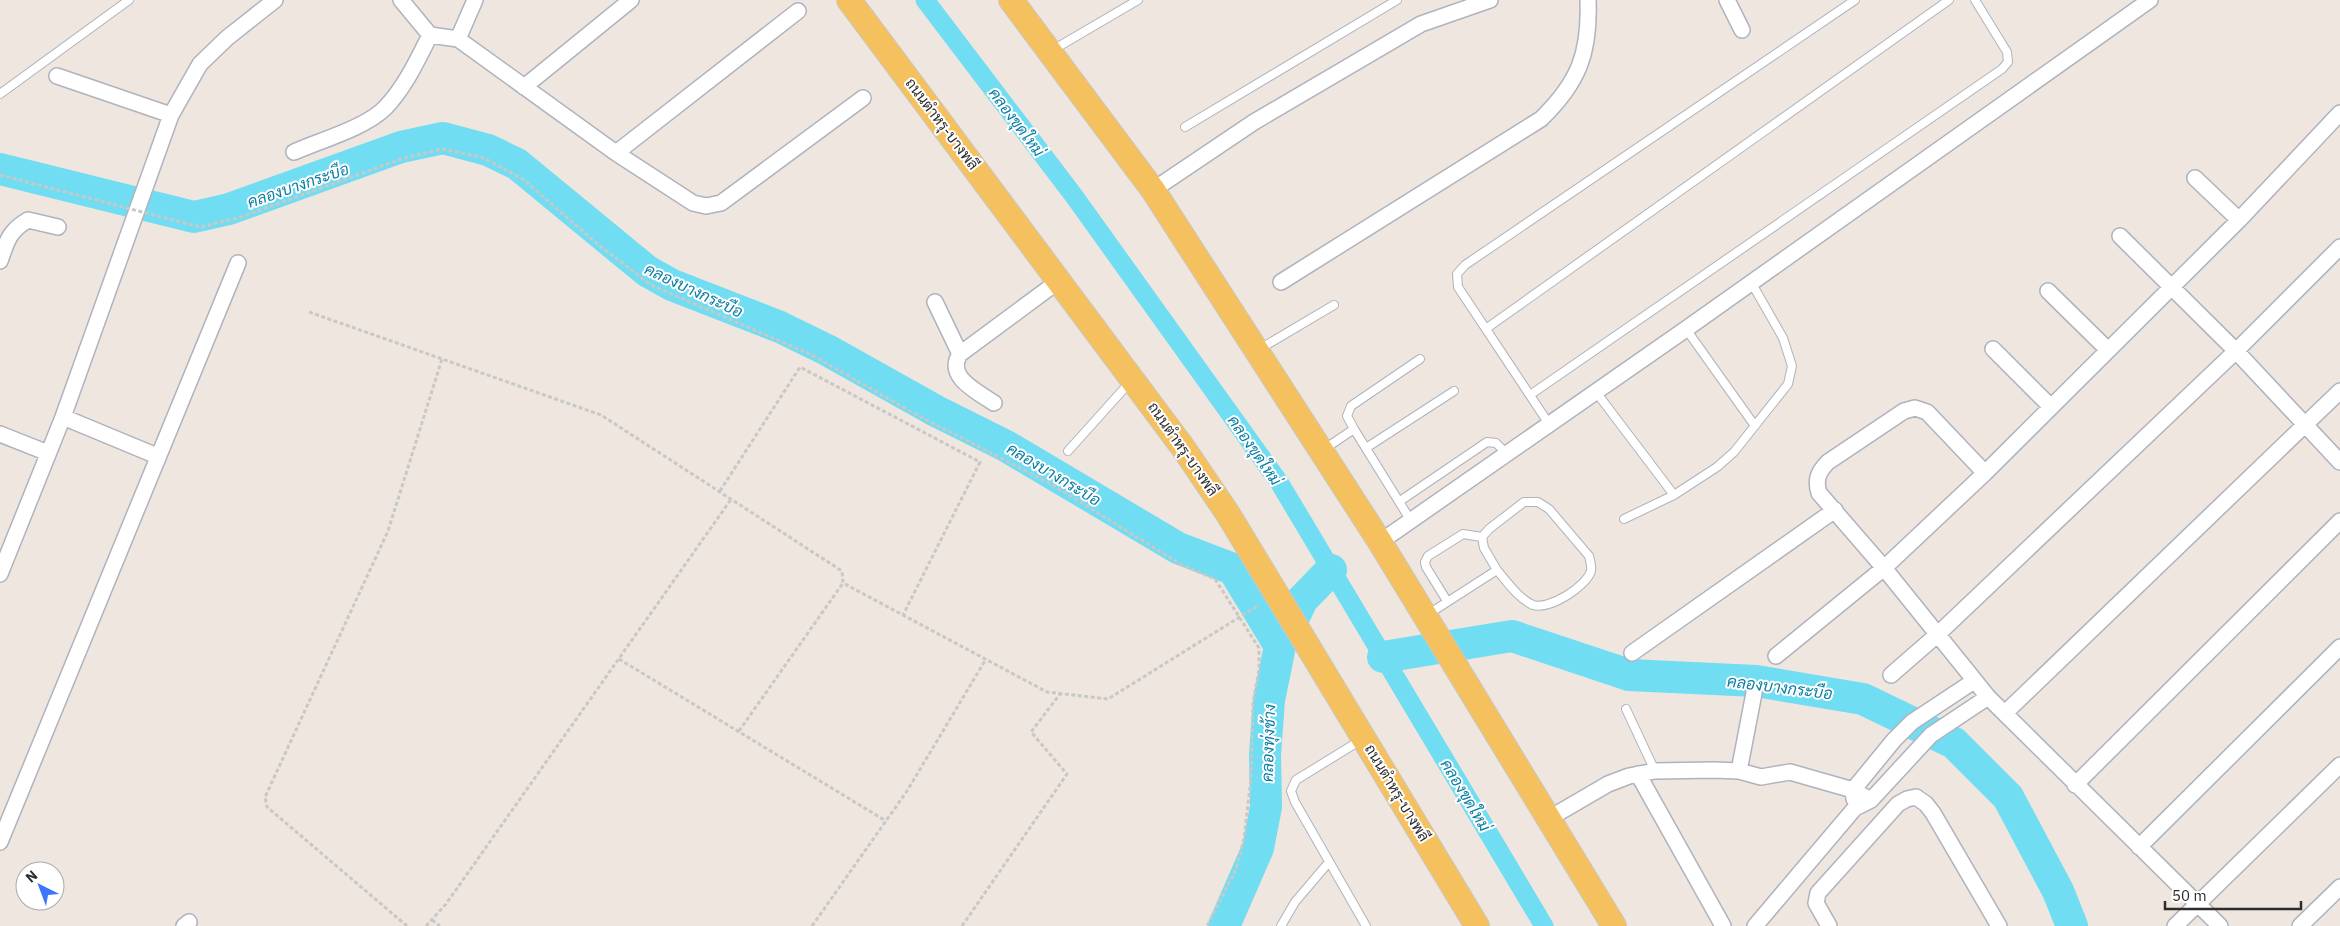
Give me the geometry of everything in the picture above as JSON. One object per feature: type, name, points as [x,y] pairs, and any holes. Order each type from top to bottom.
[{"type":"main road","name":"ถนนตำหรุ-บางพลี","points":[[849,0],[1060,280],[1184,449],[1257,563],[1477,926]]},
{"type":"main road","points":[[1011,0],[1153,190],[1380,542],[1614,926]]},
{"type":"street","points":[[0,574],[63,417],[171,115],[200,64],[227,38],[275,0]]},
{"type":"street","points":[[401,0],[430,35],[458,39],[616,153],[693,203],[706,206],[721,203],[863,98]]},
{"type":"street","points":[[458,39],[475,0]]},
{"type":"street","points":[[524,87],[631,0]]},
{"type":"street","points":[[1153,190],[1254,122],[1421,24],[1490,0]]},
{"type":"street","points":[[1281,282],[1541,119],[1559,101],[1578,73],[1589,29],[1588,0]]},
{"type":"street","points":[[1727,0],[1742,30]]},
{"type":"street","points":[[1380,542],[1686,329],[2150,0]]},
{"type":"street","points":[[616,153],[798,11]]},
{"type":"street","points":[[294,152],[368,120],[384,108],[408,80],[430,35]]},
{"type":"street","points":[[57,76],[171,115]]},
{"type":"street","points":[[1776,656],[1884,568],[1985,473],[2239,220],[2340,113]]},
{"type":"street","points":[[2195,178],[2239,220]]},
{"type":"street","points":[[0,261],[6,242],[15,228],[28,220],[58,227]]},
{"type":"street","points":[[2120,236],[2236,351],[2340,462]]},
{"type":"street","points":[[1891,674],[1938,634],[2236,351],[2340,247]]},
{"type":"street","points":[[0,842],[157,456],[238,263]]},
{"type":"street","points":[[994,403],[962,380],[956,372],[955,361],[960,354],[1060,280]]},
{"type":"street","points":[[2048,291],[2108,350]]},
{"type":"street","points":[[935,302],[960,354]]},
{"type":"street","points":[[1993,349],[2051,407]]},
{"type":"street","points":[[2005,712],[2340,391]]},
{"type":"street","points":[[1985,473],[1927,412],[1915,408],[1904,411],[1828,462],[1820,470],[1816,485],[1819,493],[1884,568],[1988,697],[2005,712],[2075,785],[2220,926]]},
{"type":"street","points":[[63,417],[157,456]]},
{"type":"street","points":[[0,434],[48,453]]},
{"type":"street","points":[[1632,653],[1835,510]]},
{"type":"street","points":[[2075,785],[2340,521]]},
{"type":"street","points":[[2138,847],[2340,647]]},
{"type":"street","points":[[1855,808],[1853,790],[1894,740],[1912,722],[1974,681]]},
{"type":"street","points":[[1739,771],[1754,693]]},
{"type":"street","points":[[1755,926],[1855,808],[1871,800],[1931,736],[1988,697]]},
{"type":"street","points":[[2175,926],[2340,765]]},
{"type":"street","points":[[1548,819],[1608,784],[1638,774],[1655,771],[1739,771],[1760,777],[1790,772],[1853,790],[1871,800]]},
{"type":"street","points":[[1638,774],[1723,926]]},
{"type":"street","points":[[1829,926],[1816,904],[1818,894],[1898,804],[1907,798],[1916,797],[1926,804],[1933,814],[1999,926]]},
{"type":"street","points":[[2300,926],[2340,887]]},
{"type":"lane","points":[[0,94],[129,0]]},
{"type":"lane","points":[[1049,52],[1138,0]]},
{"type":"lane","points":[[1185,127],[1397,0]]},
{"type":"lane","points":[[1549,424],[1458,287],[1457,274],[1465,264],[1855,0]]},
{"type":"lane","points":[[1487,328],[1949,0]]},
{"type":"lane","points":[[1530,395],[2002,69],[2008,62],[2007,52],[1974,0]]},
{"type":"lane","points":[[1624,519],[1674,496],[1717,467],[1734,452],[1788,384],[1792,366],[1783,338],[1751,282]]},
{"type":"lane","points":[[1256,351],[1334,305]]},
{"type":"lane","points":[[1686,329],[1755,426]]},
{"type":"lane","points":[[1411,520],[1347,416],[1351,406],[1420,360]]},
{"type":"lane","points":[[1068,451],[1133,379]]},
{"type":"lane","points":[[1366,448],[1454,390]]},
{"type":"lane","points":[[1596,392],[1674,496]]},
{"type":"lane","points":[[1322,451],[1354,429]]},
{"type":"lane","points":[[1400,501],[1487,442],[1496,443],[1507,454]]},
{"type":"lane","points":[[1524,502],[1538,502],[1549,509],[1589,556],[1591,564],[1591,572],[1583,583],[1554,604],[1544,606],[1534,605],[1525,600],[1497,570],[1484,548],[1482,537],[1488,529],[1524,502]]},
{"type":"lane","points":[[1447,601],[1426,567],[1425,562],[1428,556],[1463,534],[1482,537]]},
{"type":"lane","points":[[1426,616],[1497,570]]},
{"type":"lane","points":[[1626,709],[1655,771]]},
{"type":"lane","points":[[1364,738],[1296,780],[1292,791],[1295,802],[1366,926]]},
{"type":"lane","points":[[1281,926],[1295,902],[1329,862]]},
{"type":"path","points":[[0,174],[200,228],[242,217],[404,158],[442,149],[484,158],[524,180],[621,264],[651,285],[812,355],[915,414],[1053,485],[1180,564],[1215,579],[1259,648],[1259,670],[1253,702],[1251,779],[1244,839],[1236,869],[1207,926]]},
{"type":"path","points":[[309,312],[602,415],[842,571],[843,583],[739,731]]},
{"type":"path","points":[[407,926],[267,807],[265,797],[388,531],[442,359]]},
{"type":"path","points":[[720,490],[800,367],[980,462],[903,615]]},
{"type":"path","points":[[426,926],[446,904],[732,498]]},
{"type":"path","points":[[843,583],[1047,692],[1108,699],[1276,594]]},
{"type":"path","points":[[619,658],[886,821]]},
{"type":"path","points":[[812,926],[907,791],[986,660]]},
{"type":"path","points":[[962,926],[1067,774],[1031,732],[1061,694]]},
{"type":"path","points":[[432,920],[440,926]]},
{"type":"waterway","name":"คลองขุดใหม่","points":[[925,0],[1074,196],[1279,482],[1544,926]]},
{"type":"waterway","name":"คลองบางกระบือ","points":[[0,169],[194,217],[229,209],[401,147],[443,138],[488,150],[517,164],[647,271],[672,285],[780,327],[827,350],[936,411],[1006,446],[1178,548],[1233,569],[1280,646]]},
{"type":"waterway","name":"คลองทุ่งช้าง","points":[[1224,926],[1258,848],[1266,807],[1265,754],[1269,700],[1280,646],[1302,600],[1331,570]]},
{"type":"waterway","name":"คลองบางกระบือ","points":[[1383,657],[1512,636],[1629,675],[1756,681],[1863,699],[1954,743],[2008,797],[2058,891],[2072,926]]}]
